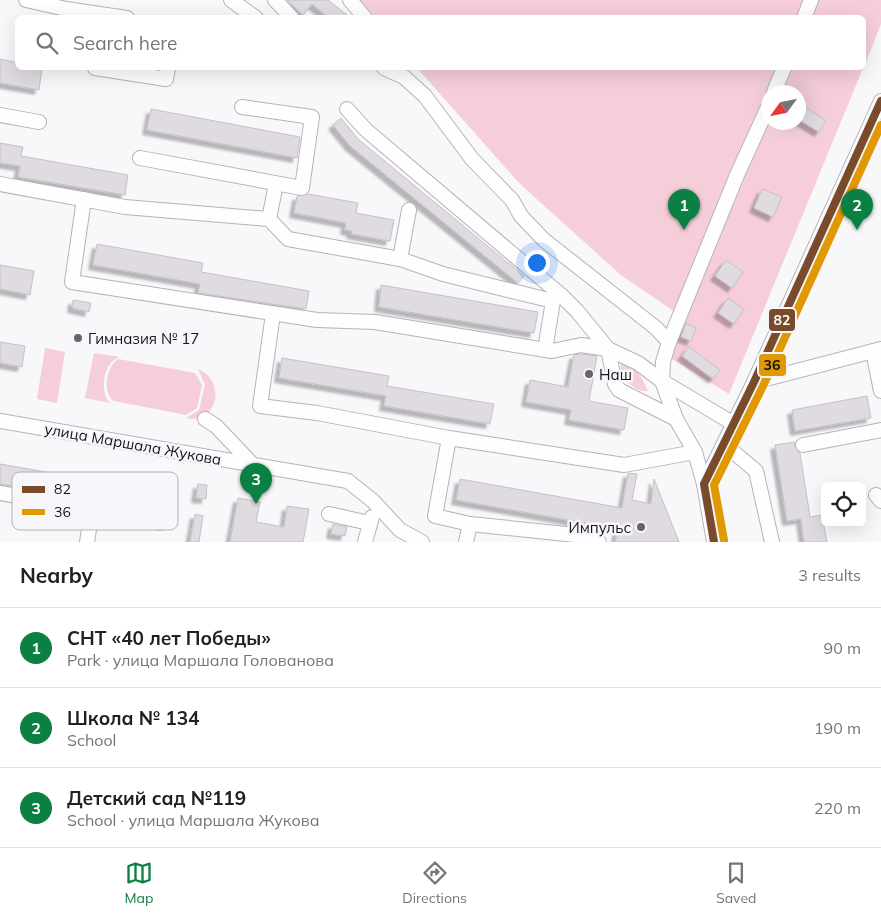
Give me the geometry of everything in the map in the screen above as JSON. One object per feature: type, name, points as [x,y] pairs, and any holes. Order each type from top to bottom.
[{"type":"street","points":[[26,0],[47,11],[93,15]]},
{"type":"street","points":[[231,0],[252,15]]},
{"type":"street","points":[[275,0],[289,15]]},
{"type":"street","points":[[350,0],[362,15]]},
{"type":"street","points":[[805,15],[811,0]]},
{"type":"street","points":[[108,70],[166,79],[168,70]]},
{"type":"street","points":[[388,70],[404,77],[425,96],[472,159],[512,200],[521,216],[544,240],[649,322],[669,342]]},
{"type":"street","points":[[777,85],[783,70]]},
{"type":"street","points":[[704,484],[754,382],[881,101]]},
{"type":"street","points":[[140,158],[302,188],[312,117],[242,107]]},
{"type":"street","points":[[347,109],[366,130],[578,311],[608,349],[615,384],[619,390],[676,419]]},
{"type":"street","points":[[0,115],[39,122]]},
{"type":"street","points":[[714,542],[704,484],[694,452],[676,419],[662,381],[663,362],[669,342],[737,175],[761,122]]},
{"type":"street","points":[[0,184],[125,207],[269,219],[288,238],[400,259],[443,274],[553,301],[544,350]]},
{"type":"street","points":[[269,219],[276,184]]},
{"type":"street","points":[[84,199],[67,285],[318,320],[375,322],[544,350],[559,350],[582,345],[608,349],[638,363],[662,381],[734,424]]},
{"type":"street","points":[[400,259],[409,210]]},
{"type":"street","points":[[273,314],[260,406],[317,413],[449,438],[624,464],[694,452]]},
{"type":"street","points":[[754,382],[877,350],[881,391]]},
{"type":"street","points":[[205,419],[216,426],[253,464]]},
{"type":"street","name":"улица Маршала Жукова","points":[[0,420],[348,481],[380,508],[400,530],[422,542]]},
{"type":"street","points":[[803,445],[881,430]]},
{"type":"street","points":[[449,438],[436,516],[470,524],[595,537],[599,542]]},
{"type":"street","points":[[724,444],[756,471],[772,542]]},
{"type":"street","points":[[365,542],[369,523],[380,508]]},
{"type":"street","points":[[329,514],[369,523]]},
{"type":"street","points":[[466,542],[470,524]]},
{"type":"shaded area","points":[[360,0],[881,0],[881,24],[866,62],[866,15],[372,15]]},
{"type":"shaded area","points":[[419,70],[862,70],[729,394],[669,357],[684,318],[622,276],[520,184]]},
{"type":"shaded area","points":[[45,348],[65,352],[57,403],[37,399]]},
{"type":"shaded area","points":[[94,353],[120,357],[114,360],[106,370],[104,385],[110,403],[85,398]]},
{"type":"shaded area","points":[[118,359],[195,373],[202,385],[197,408],[186,415],[114,401],[108,392],[107,380],[111,368]]},
{"type":"shaded area","points":[[621,362],[635,369],[648,391],[636,389],[621,376]]},
{"type":"shaded area","points":[[198,369],[207,375],[213,383],[215,401],[212,409],[205,415],[197,418],[186,418],[199,410],[205,385]]},
{"type":"building","points":[[287,0],[328,0],[347,15],[325,15],[312,4],[303,15]]},
{"type":"building","points":[[0,59],[15,62],[15,70],[42,70],[39,90],[0,83]]},
{"type":"building","points":[[807,108],[826,121],[819,132],[806,124]]},
{"type":"building","points":[[151,109],[300,137],[297,158],[147,130]]},
{"type":"building","points":[[341,118],[358,139],[524,276],[518,283],[350,146],[333,125]]},
{"type":"building","points":[[0,143],[23,147],[21,156],[128,175],[125,195],[18,177],[20,166],[0,163]]},
{"type":"building","points":[[762,189],[782,197],[773,217],[754,208]]},
{"type":"building","points":[[308,194],[358,203],[356,213],[394,220],[390,241],[351,234],[352,231],[345,230],[346,223],[294,213],[297,196]]},
{"type":"building","points":[[97,244],[203,263],[201,272],[309,291],[306,309],[198,293],[200,284],[93,265]]},
{"type":"building","points":[[726,260],[743,272],[732,288],[715,276]]},
{"type":"building","points":[[0,265],[34,271],[30,295],[0,289]]},
{"type":"building","points":[[381,285],[538,312],[534,333],[379,307]]},
{"type":"building","points":[[728,298],[744,309],[734,324],[718,313]]},
{"type":"building","points":[[73,300],[91,303],[89,312],[72,308]]},
{"type":"building","points":[[686,323],[696,328],[691,341],[681,337]]},
{"type":"building","points":[[0,342],[25,346],[22,367],[0,363]]},
{"type":"building","points":[[689,347],[720,370],[713,379],[682,356]]},
{"type":"building","points":[[574,355],[597,356],[589,401],[628,408],[624,430],[569,420],[571,410],[526,402],[530,380],[568,387]]},
{"type":"building","points":[[282,358],[389,376],[387,386],[494,404],[490,424],[384,406],[386,396],[279,378]]},
{"type":"building","points":[[867,396],[871,418],[795,431],[792,410]]},
{"type":"building","points":[[795,442],[795,447],[800,453],[810,517],[821,515],[821,527],[824,527],[827,542],[804,542],[801,519],[787,521],[775,445]]},
{"type":"building","points":[[0,464],[46,472],[12,472],[12,486],[0,484]]},
{"type":"building","points":[[628,473],[637,474],[632,500],[651,504],[654,479],[679,542],[615,542],[618,529],[456,500],[460,479],[622,508]]},
{"type":"building","points":[[198,484],[207,485],[206,499],[196,498]]},
{"type":"building","points":[[238,498],[260,502],[256,522],[284,527],[287,506],[309,509],[303,542],[230,542]]},
{"type":"building","points":[[195,514],[203,516],[199,542],[190,542]]},
{"type":"building","points":[[333,524],[347,527],[345,536],[331,534]]},
{"type":"transit line","name":"82","points":[[714,542],[704,484],[754,382],[881,101]]},
{"type":"transit line","name":"36","points":[[724,540],[714,485],[763,386],[881,125]]},
{"type":"place","name":"СНТ «40 лет Победы»","points":[[684,230]]},
{"type":"place","name":"Школа № 134","points":[[857,230]]},
{"type":"place","name":"Гимназия № 17","points":[[78,338]]},
{"type":"place","name":"Наш","points":[[589,374]]},
{"type":"place","name":"Детский сад №119","points":[[256,504]]},
{"type":"place","name":"Импульс","points":[[641,527]]}]
